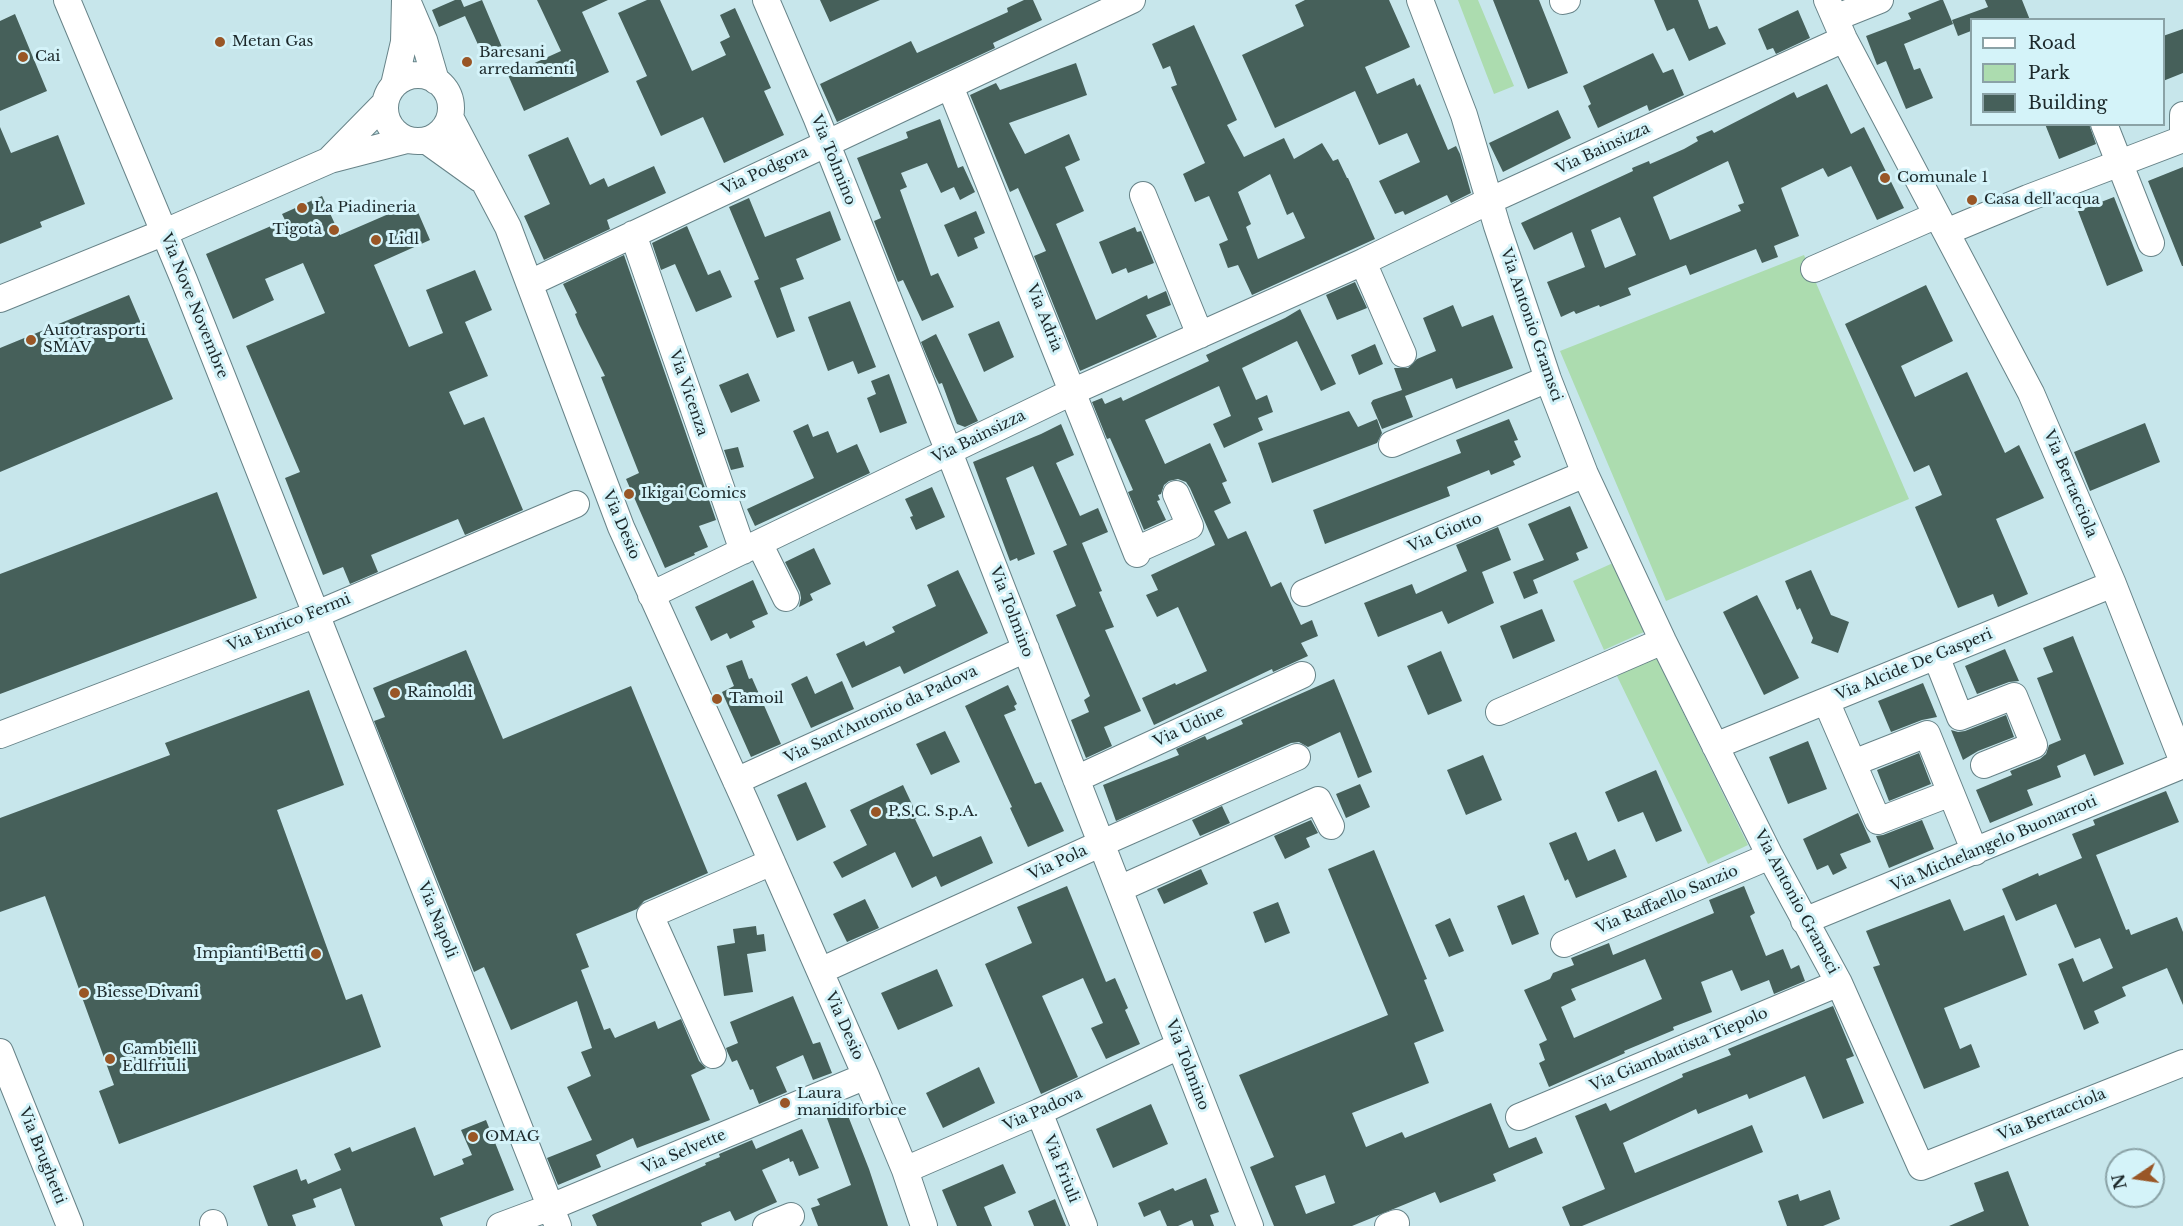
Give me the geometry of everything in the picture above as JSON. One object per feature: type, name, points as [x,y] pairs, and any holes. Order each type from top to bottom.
[{"type":"street","name":"Via Nove Novembre","points":[[67,0],[165,232],[317,614]]},
{"type":"street","points":[[406,0],[424,40],[436,81]]},
{"type":"street","points":[[406,0],[404,42],[385,115],[390,126],[398,135],[417,140]]},
{"type":"street","name":"Via Tolmino","points":[[766,0],[826,142],[949,452],[1250,1226]]},
{"type":"street","name":"Via Podgora","points":[[530,283],[1132,0]]},
{"type":"street","name":"Via Antonio Gramsci","points":[[1420,0],[1464,115],[1489,201],[1548,379],[1585,474],[1715,746],[1804,921],[1839,982],[1921,1167]]},
{"type":"street","name":"Via Bainsizza","points":[[651,596],[1074,392],[1363,262],[1489,201],[1835,19],[1880,0]]},
{"type":"street","name":"Via Bertacciola","points":[[1835,19],[2031,393],[2113,584],[2183,764]]},
{"type":"street","points":[[0,299],[165,232],[330,160],[437,136],[446,127],[450,117],[449,96],[444,87],[426,76],[414,75],[403,78],[330,160]]},
{"type":"street","name":"Via Adria","points":[[950,86],[1137,552],[1190,526],[1176,494]]},
{"type":"street","points":[[2183,115],[2183,130]]},
{"type":"street","name":"Via Desio","points":[[450,117],[508,227],[606,491],[866,1076],[905,1170],[924,1226]]},
{"type":"street","points":[[2105,126],[2151,243]]},
{"type":"street","points":[[1814,269],[2183,139]]},
{"type":"street","name":"Via Desio","points":[[417,140],[485,183]]},
{"type":"street","points":[[1143,195],[1200,334]]},
{"type":"street","name":"Via Vicenza","points":[[633,234],[751,547]]},
{"type":"street","points":[[1363,262],[1403,354]]},
{"type":"street","points":[[1392,444],[1548,379]]},
{"type":"street","name":"Via Giotto","points":[[1305,593],[1585,474]]},
{"type":"street","name":"Via Enrico Fermi","points":[[0,735],[317,614],[576,504]]},
{"type":"street","points":[[751,547],[786,598]]},
{"type":"street","name":"Via Alcide De Gasperi","points":[[1715,746],[2113,584]]},
{"type":"street","name":"Via Napoli","points":[[317,614],[554,1217]]},
{"type":"street","points":[[1499,712],[1663,641]]},
{"type":"street","name":"Via Sant'Antonio da Padova","points":[[736,781],[1026,649]]},
{"type":"street","points":[[1936,656],[1960,717],[2014,696],[2034,745],[1984,765]]},
{"type":"street","name":"Via Udine","points":[[1076,779],[1302,675]]},
{"type":"street","points":[[1826,701],[1878,821],[1951,793]]},
{"type":"street","points":[[1853,763],[1927,734],[1975,852]]},
{"type":"street","name":"Via Pola","points":[[820,971],[1298,757]]},
{"type":"street","name":"Via Michelangelo Buonarroti","points":[[1804,921],[2183,764]]},
{"type":"street","points":[[1119,889],[1318,800],[1331,826]]},
{"type":"street","name":"Via Raffaello Sanzio","points":[[1564,944],[1770,856]]},
{"type":"street","points":[[713,1055],[650,915],[772,862]]},
{"type":"street","name":"Via Giambattista Tiepolo","points":[[1519,1117],[1839,982]]},
{"type":"street","name":"Via Padova","points":[[905,1170],[1039,1112],[1179,1046]]},
{"type":"street","name":"Via Brughetti","points":[[0,1052],[70,1226]]},
{"type":"street","name":"Via Bertacciola","points":[[1921,1167],[2183,1063]]},
{"type":"street","name":"Via Selvette","points":[[500,1226],[554,1217],[866,1076]]},
{"type":"street","name":"Via Friuli","points":[[1039,1112],[1084,1226]]},
{"type":"street","points":[[766,1226],[791,1216]]},
{"type":"green space","points":[[1458,0],[1478,0],[1514,86],[1494,94]]},
{"type":"green space","points":[[1804,255],[1909,499],[1666,601],[1560,351]]},
{"type":"green space","points":[[1613,563],[1644,632],[1604,650],[1573,581]]},
{"type":"green space","points":[[1656,657],[1748,845],[1708,864],[1617,676]]},
{"type":"building","points":[[455,0],[461,0],[464,7],[482,0],[504,52],[485,60],[465,16],[439,27],[432,10]]},
{"type":"building","points":[[537,0],[608,0],[582,12],[609,72],[524,111],[508,75],[561,51]]},
{"type":"building","points":[[647,0],[660,0],[692,71],[726,55],[720,42],[730,37],[720,15],[735,8],[771,88],[764,91],[784,135],[724,163],[703,117],[661,136],[636,81],[647,76],[618,13]]},
{"type":"building","points":[[820,0],[880,0],[830,22]]},
{"type":"building","points":[[1024,0],[1033,0],[1042,20],[993,43],[995,48],[837,122],[820,84],[911,41],[917,53],[1008,12],[1007,8]]},
{"type":"building","points":[[1305,0],[1389,0],[1410,47],[1365,67],[1377,94],[1414,78],[1417,86],[1420,84],[1448,150],[1456,146],[1460,154],[1471,193],[1451,203],[1447,195],[1405,215],[1403,211],[1395,214],[1379,181],[1420,162],[1407,133],[1379,145],[1355,91],[1275,128],[1242,55],[1304,26],[1295,5]]},
{"type":"building","points":[[1493,0],[1539,0],[1568,73],[1528,89]]},
{"type":"building","points":[[1654,0],[1698,0],[1709,29],[1717,26],[1726,44],[1689,61],[1674,28],[1667,31]]},
{"type":"building","points":[[1943,0],[1953,24],[1904,44],[1914,70],[1920,68],[1933,98],[1906,109],[1886,61],[1877,65],[1866,36],[1911,19],[1908,13]]},
{"type":"building","points":[[1985,0],[2022,0],[2029,18],[1970,18],[1970,31],[1958,36],[1952,20],[1988,7]]},
{"type":"building","points":[[1798,10],[1810,38],[1776,54],[1773,48],[1767,50],[1758,29]]},
{"type":"building","points":[[15,14],[47,91],[0,111],[0,21]]},
{"type":"building","points":[[1194,25],[1237,120],[1227,125],[1244,157],[1284,138],[1294,159],[1322,143],[1333,161],[1338,159],[1375,239],[1252,295],[1238,265],[1228,268],[1219,244],[1228,240],[1209,196],[1195,202],[1183,174],[1205,163],[1171,87],[1177,85],[1170,66],[1163,69],[1152,44]],"holes":[[[1270,174],[1287,215],[1293,212],[1305,238],[1258,259],[1246,227],[1251,224],[1238,192]]]},
{"type":"building","points":[[2183,29],[2183,73],[2165,80],[2165,35]]},
{"type":"building","points":[[1653,53],[1663,73],[1673,69],[1684,95],[1649,111],[1647,105],[1598,128],[1588,106],[1591,104],[1583,86]]},
{"type":"building","points":[[1076,63],[1087,95],[1009,123],[1025,154],[1069,134],[1080,160],[1065,167],[1084,211],[1056,224],[1096,320],[1147,295],[1148,299],[1166,291],[1171,305],[1146,315],[1157,337],[1080,371],[1034,256],[1046,251],[1018,188],[1010,192],[970,95],[996,83],[1000,90]]},
{"type":"building","points":[[1827,84],[1851,134],[1864,127],[1904,208],[1877,220],[1851,166],[1828,177],[1823,168],[1781,188],[1799,236],[1774,246],[1778,257],[1762,263],[1756,249],[1690,275],[1686,265],[1628,288],[1631,295],[1600,307],[1599,305],[1576,314],[1574,311],[1561,317],[1547,282],[1585,267],[1572,232],[1534,250],[1521,223],[1633,171],[1632,168],[1649,161],[1650,164],[1684,149],[1698,141],[1696,137],[1712,130],[1714,133],[1794,92],[1797,98]],"holes":[[[1728,161],[1744,203],[1738,205],[1741,211],[1670,240],[1653,197]],[[1620,217],[1636,255],[1605,268],[1591,230]]]},
{"type":"building","points":[[1558,110],[1571,138],[1503,172],[1489,143]]},
{"type":"building","points":[[940,119],[958,168],[963,166],[975,192],[960,200],[954,187],[941,193],[927,163],[901,173],[907,187],[900,190],[931,276],[938,273],[954,307],[922,321],[903,280],[898,282],[874,221],[881,218],[857,158],[908,138],[906,132]]},
{"type":"building","points":[[2046,126],[2090,126],[2096,144],[2059,159]]},
{"type":"building","points":[[0,127],[11,153],[58,135],[85,204],[40,222],[42,227],[0,244]]},
{"type":"building","points":[[568,137],[590,185],[604,178],[608,187],[654,166],[666,193],[607,220],[610,229],[544,260],[524,216],[550,204],[528,155]]},
{"type":"building","points":[[2183,167],[2183,266],[2182,266],[2148,181]]},
{"type":"building","points":[[322,196],[340,235],[414,203],[430,240],[374,265],[409,347],[443,333],[426,290],[475,270],[492,310],[465,322],[488,376],[449,392],[464,425],[484,417],[523,510],[465,535],[458,519],[371,555],[378,572],[350,584],[343,567],[323,575],[285,478],[300,472],[246,346],[325,313],[303,263],[265,279],[274,300],[233,319],[206,254],[285,220],[282,214]]},
{"type":"building","points":[[2114,197],[2143,271],[2107,286],[2078,211]]},
{"type":"building","points":[[749,198],[765,237],[830,211],[841,240],[796,259],[804,279],[780,288],[795,331],[777,338],[754,281],[759,279],[729,207]]},
{"type":"building","points":[[976,211],[985,233],[974,238],[978,248],[958,257],[944,225]]},
{"type":"building","points":[[687,226],[708,275],[720,270],[732,297],[696,312],[675,264],[661,270],[652,243]]},
{"type":"building","points":[[1135,227],[1137,232],[1141,231],[1154,263],[1128,273],[1126,268],[1112,274],[1099,242]]},
{"type":"building","points":[[624,255],[716,520],[699,526],[708,547],[665,568],[626,479],[639,473],[601,377],[605,376],[579,324],[575,314],[577,313],[563,284]]},
{"type":"building","points":[[1355,282],[1367,308],[1337,320],[1326,295]]},
{"type":"building","points":[[1926,285],[1953,341],[1901,366],[1915,397],[1967,372],[2005,453],[2019,445],[2044,498],[1996,519],[2028,594],[1998,607],[1993,594],[1958,608],[1915,507],[1942,495],[1929,465],[1914,472],[1845,324]]},
{"type":"building","points":[[129,295],[173,399],[0,472],[0,348]]},
{"type":"building","points":[[850,301],[876,367],[858,374],[853,361],[828,371],[808,317]]},
{"type":"building","points":[[1453,305],[1462,327],[1493,315],[1513,368],[1456,389],[1452,378],[1405,396],[1413,417],[1382,429],[1371,403],[1373,400],[1402,390],[1394,368],[1408,368],[1417,359],[1436,351],[1423,318]]},
{"type":"building","points":[[1300,309],[1336,384],[1321,391],[1297,341],[1242,368],[1256,400],[1267,395],[1273,412],[1258,418],[1263,430],[1224,448],[1213,424],[1231,416],[1219,386],[1145,420],[1165,464],[1210,443],[1227,481],[1222,483],[1231,503],[1214,511],[1228,539],[1246,531],[1271,587],[1281,582],[1301,625],[1312,620],[1318,636],[1301,643],[1308,656],[1273,672],[1272,669],[1154,725],[1142,698],[1207,671],[1178,607],[1157,617],[1146,595],[1158,590],[1151,575],[1215,545],[1190,488],[1186,482],[1178,479],[1164,485],[1161,494],[1158,495],[1160,500],[1157,501],[1166,520],[1144,530],[1128,492],[1133,490],[1110,438],[1107,439],[1092,402],[1102,398],[1105,404],[1121,397],[1123,401],[1209,361],[1206,355]]},
{"type":"building","points":[[999,321],[1014,357],[984,372],[968,334]]},
{"type":"building","points":[[936,334],[978,421],[965,427],[957,424],[942,383],[939,384],[921,342]]},
{"type":"building","points":[[1375,344],[1383,364],[1359,375],[1351,355]]},
{"type":"building","points":[[748,373],[760,401],[731,413],[719,385]]},
{"type":"building","points":[[889,374],[907,423],[880,433],[867,398],[876,394],[871,381]]},
{"type":"building","points":[[1349,411],[1358,427],[1377,419],[1382,433],[1377,443],[1272,483],[1258,443]]},
{"type":"building","points":[[1509,419],[1518,440],[1514,441],[1521,457],[1513,461],[1515,465],[1491,475],[1489,470],[1447,487],[1450,496],[1325,544],[1313,510],[1461,453],[1456,440]]},
{"type":"building","points":[[2145,423],[2160,462],[2090,491],[2074,452]]},
{"type":"building","points":[[808,424],[813,437],[828,431],[837,453],[857,444],[870,473],[755,526],[747,509],[814,478],[793,431]]},
{"type":"building","points":[[1061,424],[1074,455],[1056,463],[1080,516],[1098,508],[1108,532],[1082,543],[1114,627],[1105,630],[1141,711],[1104,727],[1112,746],[1086,758],[1071,720],[1089,712],[1084,700],[1090,696],[1056,615],[1076,606],[1053,551],[1067,545],[1033,466],[1006,478],[1035,554],[1018,561],[1017,558],[1010,561],[973,462]]},
{"type":"building","points":[[738,447],[744,467],[731,470],[724,450]]},
{"type":"building","points":[[932,487],[945,517],[916,530],[910,517],[913,516],[905,499]]},
{"type":"building","points":[[217,492],[257,598],[0,694],[0,574]]},
{"type":"building","points":[[1570,506],[1588,548],[1576,553],[1579,560],[1533,580],[1538,593],[1524,599],[1513,572],[1544,560],[1528,524]]},
{"type":"building","points":[[1498,527],[1511,560],[1482,572],[1494,603],[1448,624],[1442,611],[1378,637],[1364,603],[1412,584],[1416,594],[1467,571],[1456,545]]},
{"type":"building","points":[[814,548],[831,584],[810,594],[813,600],[799,607],[800,592],[785,562]]},
{"type":"building","points":[[958,570],[988,633],[904,674],[900,666],[852,688],[836,654],[864,641],[866,646],[895,632],[892,627],[936,606],[927,585]]},
{"type":"building","points":[[1811,570],[1831,615],[1849,622],[1838,653],[1811,643],[1813,638],[1800,608],[1797,610],[1785,581]]},
{"type":"building","points":[[753,580],[768,614],[752,621],[755,627],[730,639],[727,633],[711,641],[695,607]]},
{"type":"building","points":[[1757,595],[1799,678],[1764,695],[1723,612]]},
{"type":"building","points":[[1542,609],[1555,641],[1513,659],[1500,626]]},
{"type":"building","points":[[2073,636],[2124,764],[2094,776],[2085,754],[2057,766],[2061,777],[2027,790],[2033,805],[1990,823],[1976,790],[2012,775],[2010,771],[2040,759],[2046,754],[2049,745],[2061,740],[2037,678],[2053,672],[2043,648]]},
{"type":"building","points":[[2005,649],[2019,681],[2009,682],[1977,694],[1965,666]]},
{"type":"building","points":[[466,650],[503,739],[631,686],[708,873],[644,901],[637,909],[576,934],[589,967],[581,970],[604,1030],[610,1028],[615,1038],[655,1021],[658,1029],[681,1019],[699,1061],[706,1068],[691,1075],[710,1120],[637,1148],[633,1138],[596,1155],[601,1167],[558,1185],[547,1158],[592,1140],[567,1087],[591,1076],[581,1052],[592,1048],[577,1001],[511,1030],[484,967],[474,972],[374,721],[385,717],[373,688]]},
{"type":"building","points":[[1441,651],[1462,701],[1428,715],[1407,666]]},
{"type":"building","points":[[742,660],[781,744],[751,757],[722,692],[734,686],[726,666]]},
{"type":"building","points":[[807,676],[815,694],[842,681],[854,709],[811,728],[791,684]]},
{"type":"building","points":[[1334,679],[1372,772],[1358,778],[1340,732],[1308,747],[1299,742],[1291,743],[1116,821],[1103,785],[1179,755],[1176,749],[1205,736],[1207,740],[1243,724],[1241,720]]},
{"type":"building","points":[[1923,683],[1937,717],[1891,732],[1878,701]]},
{"type":"building","points":[[1008,685],[1017,704],[1014,706],[1016,710],[1004,715],[1035,784],[1041,782],[1064,831],[1028,847],[965,706]]},
{"type":"building","points":[[309,690],[344,785],[277,810],[346,1000],[362,994],[381,1047],[119,1144],[99,1091],[114,1085],[45,896],[0,912],[0,818],[170,755],[165,743]]},
{"type":"building","points":[[2006,715],[2014,737],[1978,751],[1963,760],[1951,730],[1965,731]]},
{"type":"building","points":[[945,731],[960,762],[931,775],[916,744]]},
{"type":"building","points":[[1808,741],[1827,789],[1788,804],[1769,757]]},
{"type":"building","points":[[1919,753],[1931,784],[1889,801],[1877,770]]},
{"type":"building","points":[[1483,755],[1502,800],[1466,815],[1447,770]]},
{"type":"building","points":[[1656,770],[1682,831],[1656,842],[1643,812],[1618,822],[1605,792]]},
{"type":"building","points":[[806,782],[826,827],[797,841],[777,795]]},
{"type":"building","points":[[1360,784],[1370,807],[1346,818],[1336,794]]},
{"type":"building","points":[[903,785],[918,817],[915,819],[933,857],[981,836],[993,863],[941,887],[936,876],[912,888],[895,852],[842,878],[833,862],[867,845],[850,810]]},
{"type":"building","points":[[2166,791],[2179,822],[2096,855],[2126,930],[2129,929],[2131,935],[2177,917],[2183,932],[2183,1005],[2167,968],[2122,987],[2126,996],[2094,1011],[2099,1023],[2084,1030],[2058,964],[2073,958],[2083,982],[2113,968],[2100,938],[2075,948],[2056,904],[2016,921],[2002,889],[2038,873],[2039,876],[2082,858],[2072,834],[2095,825],[2093,820]]},
{"type":"building","points":[[1222,806],[1230,823],[1200,836],[1192,820]]},
{"type":"building","points":[[1858,813],[1871,842],[1840,854],[1847,868],[1833,875],[1828,865],[1817,870],[1803,839]]},
{"type":"building","points":[[1311,820],[1318,833],[1306,838],[1310,847],[1285,859],[1274,836]]},
{"type":"building","points":[[1922,820],[1934,849],[1889,868],[1876,836]]},
{"type":"building","points":[[1576,832],[1588,861],[1615,849],[1627,877],[1576,898],[1568,879],[1565,881],[1549,843]]},
{"type":"building","points":[[1374,850],[1427,979],[1424,980],[1444,1031],[1414,1043],[1429,1083],[1352,1113],[1366,1147],[1402,1132],[1405,1138],[1491,1103],[1509,1148],[1536,1137],[1543,1153],[1493,1174],[1496,1181],[1440,1203],[1435,1192],[1352,1226],[1274,1226],[1250,1167],[1274,1157],[1239,1075],[1388,1015],[1328,869]],"holes":[[[1325,1175],[1335,1203],[1306,1214],[1295,1186]]]},
{"type":"building","points":[[1201,869],[1208,884],[1164,904],[1157,889]]},
{"type":"building","points":[[1067,886],[1106,982],[1115,978],[1128,1008],[1125,1010],[1140,1044],[1106,1059],[1091,1028],[1103,1023],[1083,978],[1042,996],[1078,1077],[1041,1094],[985,964],[1032,943],[1017,907]]},
{"type":"building","points":[[1744,886],[1755,913],[1750,916],[1766,956],[1783,949],[1791,969],[1799,965],[1805,981],[1774,994],[1769,980],[1741,991],[1732,970],[1701,982],[1712,1012],[1673,1027],[1674,1030],[1549,1087],[1539,1063],[1545,1060],[1539,1044],[1547,1040],[1524,990],[1550,979],[1553,973],[1574,965],[1571,958],[1609,943],[1613,955],[1714,913],[1709,900]],"holes":[[[1645,959],[1662,999],[1574,1038],[1561,1007],[1576,1000],[1571,989]]]},
{"type":"building","points":[[1524,895],[1539,934],[1512,945],[1497,906]]},
{"type":"building","points":[[865,899],[879,928],[847,942],[833,914]]},
{"type":"building","points":[[1950,899],[1964,931],[2004,915],[2027,975],[1944,1008],[1960,1049],[1971,1044],[1980,1067],[1924,1089],[1873,967],[1880,965],[1866,931]]},
{"type":"building","points":[[1278,902],[1290,933],[1265,943],[1253,912]]},
{"type":"building","points":[[1450,918],[1464,951],[1449,957],[1435,925]]},
{"type":"building","points":[[756,926],[757,935],[764,934],[766,951],[747,954],[753,992],[724,996],[717,946],[735,943],[733,929]]},
{"type":"building","points":[[937,969],[953,1006],[898,1030],[881,993]]},
{"type":"building","points":[[793,996],[813,1044],[820,1042],[832,1073],[813,1080],[803,1055],[776,1067],[787,1092],[759,1104],[737,1060],[732,1062],[727,1051],[726,1048],[738,1043],[730,1022]]},
{"type":"building","points":[[1833,1006],[1854,1056],[1846,1059],[1864,1103],[1823,1119],[1805,1076],[1749,1099],[1747,1094],[1698,1114],[1696,1109],[1623,1143],[1635,1173],[1752,1125],[1763,1152],[1582,1226],[1570,1226],[1562,1207],[1605,1189],[1575,1116],[1606,1103],[1610,1111],[1683,1077],[1682,1074],[1731,1055],[1728,1049]]},
{"type":"building","points":[[979,1067],[995,1103],[943,1128],[926,1093]]},
{"type":"building","points":[[843,1103],[888,1226],[818,1226],[811,1208],[820,1205],[817,1199],[851,1185],[824,1110]]},
{"type":"building","points":[[1151,1104],[1168,1144],[1113,1168],[1096,1129]]},
{"type":"building","points":[[486,1120],[514,1190],[440,1218],[443,1226],[355,1226],[341,1188],[313,1199],[316,1207],[292,1215],[296,1226],[268,1226],[253,1186],[297,1169],[301,1181],[306,1179],[308,1184],[341,1170],[334,1154],[350,1147],[352,1152],[415,1127],[434,1176],[464,1164],[462,1159],[472,1155],[461,1130]]},
{"type":"building","points":[[802,1129],[819,1168],[799,1176],[793,1161],[790,1162],[789,1158],[762,1170],[777,1202],[735,1221],[730,1211],[701,1223],[702,1226],[597,1226],[592,1215],[706,1165],[705,1163],[720,1157],[719,1154],[752,1140],[756,1149]]},
{"type":"building","points":[[1003,1164],[1016,1193],[984,1207],[992,1226],[957,1226],[942,1190]]},
{"type":"building","points":[[2008,1171],[2029,1226],[1949,1226],[1984,1211],[1974,1183]]},
{"type":"building","points":[[1206,1178],[1219,1212],[1210,1215],[1214,1226],[1194,1226],[1192,1220],[1178,1226],[1167,1226],[1160,1210],[1144,1217],[1138,1203],[1173,1188],[1175,1191]]},
{"type":"building","points":[[1830,1190],[1840,1219],[1823,1226],[1787,1226],[1778,1201],[1798,1194],[1800,1201]]},
{"type":"building","points":[[1055,1199],[1066,1226],[1034,1226],[1028,1211]]},
{"type":"place","name":"Metan Gas","points":[[220,42]]},
{"type":"place","name":"Cai","points":[[23,57]]},
{"type":"place","name":"Baresani arredamenti","points":[[467,62]]},
{"type":"place","name":"Comunale 1","points":[[1885,178]]},
{"type":"place","name":"Casa dell'acqua","points":[[1972,200]]},
{"type":"place","name":"La Piadineria","points":[[302,208]]},
{"type":"place","name":"Tigotà","points":[[334,230]]},
{"type":"place","name":"Lidl","points":[[376,240]]},
{"type":"place","name":"Autotrasporti SMAV","points":[[31,340]]},
{"type":"place","name":"Ikigai Comics","points":[[629,494]]},
{"type":"place","name":"Rainoldi","points":[[395,693]]},
{"type":"place","name":"Tamoil","points":[[717,699]]},
{"type":"place","name":"P.S.C. S.p.A.","points":[[876,812]]},
{"type":"place","name":"Impianti Betti","points":[[316,954]]},
{"type":"place","name":"Biesse Divani","points":[[84,993]]},
{"type":"place","name":"Cambielli Edlfriuli","points":[[110,1059]]},
{"type":"place","name":"Laura manidiforbice","points":[[785,1103]]},
{"type":"place","name":"OMAG","points":[[473,1137]]}]
